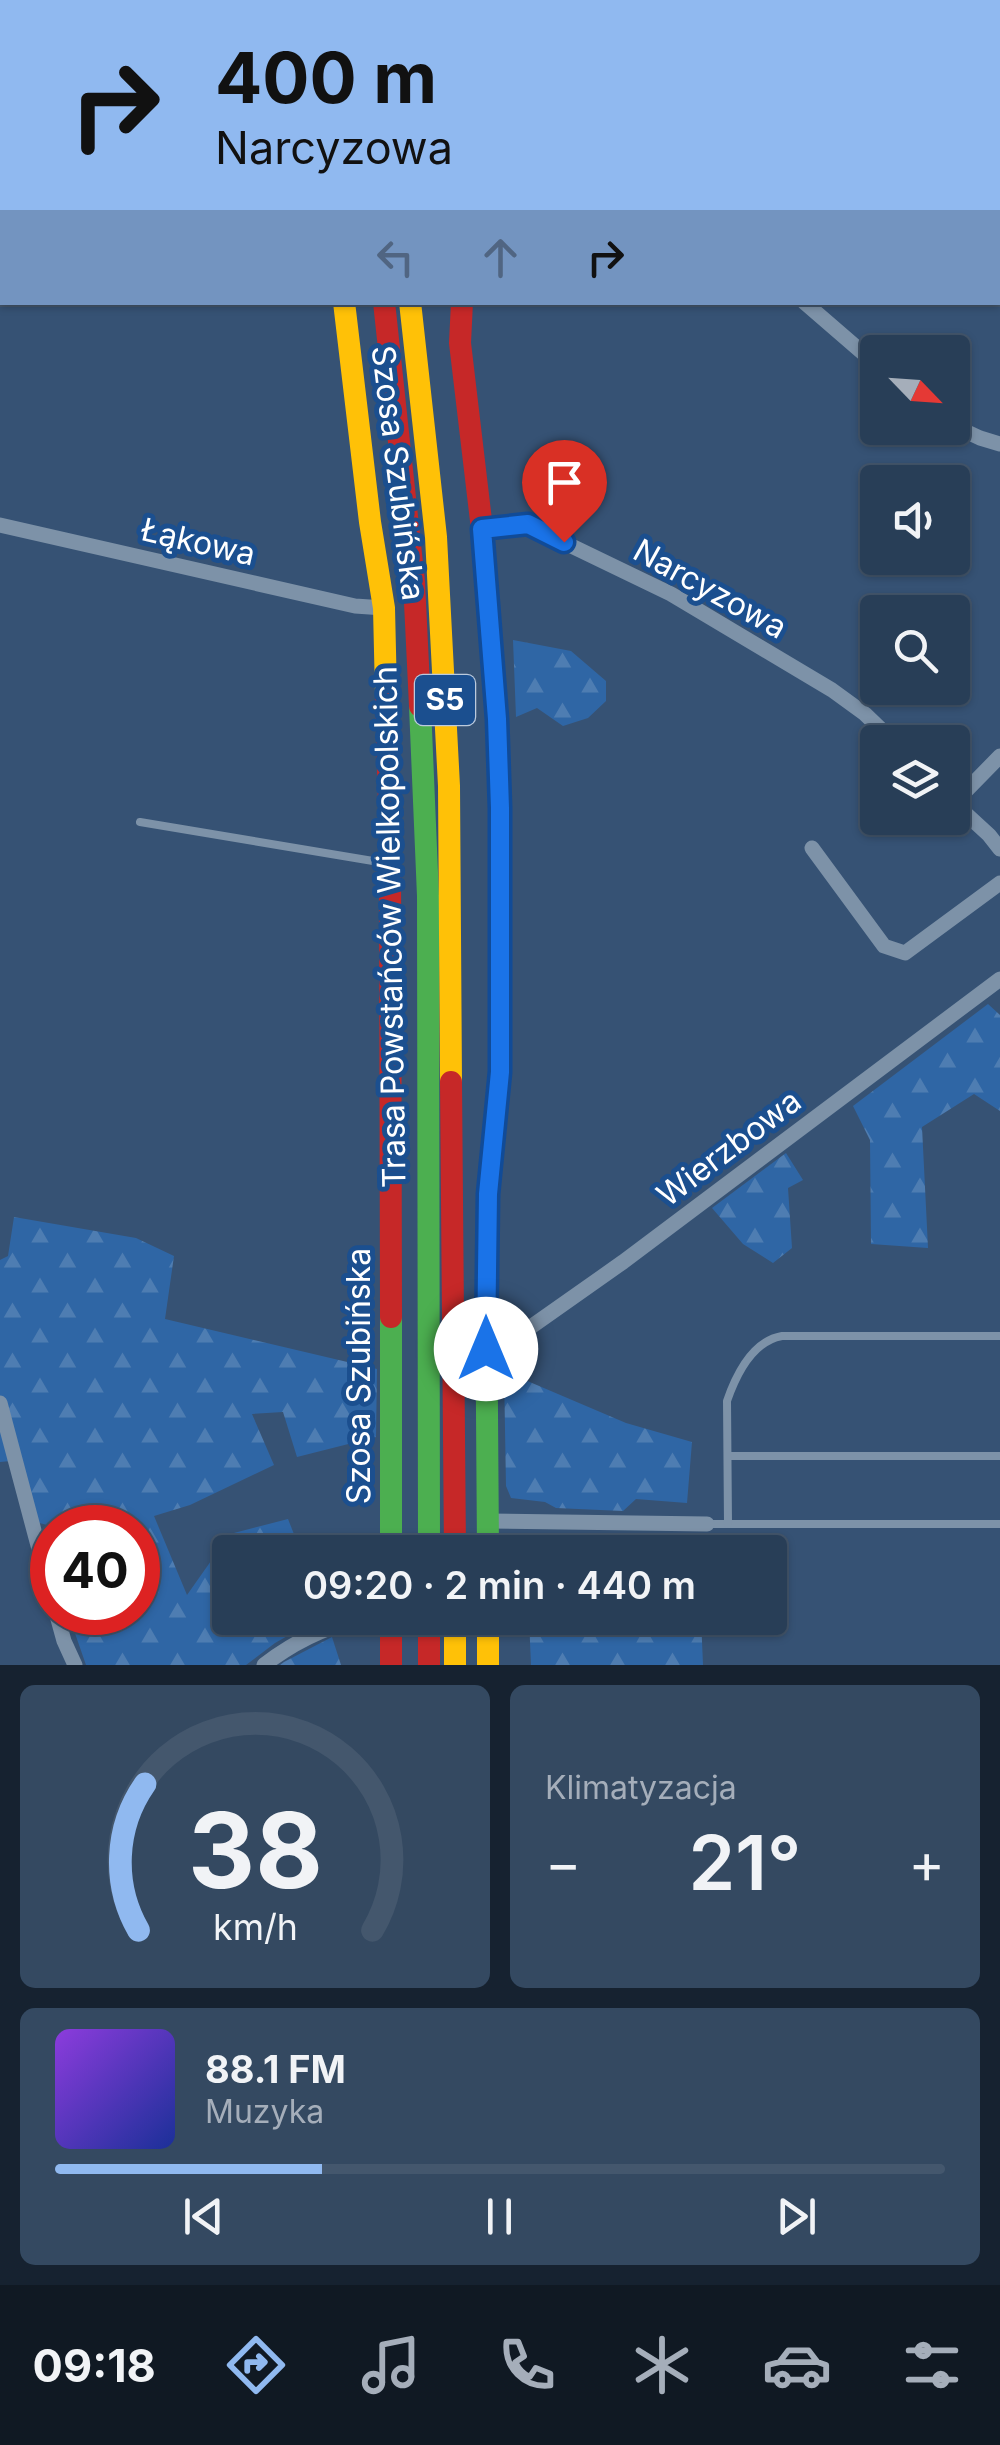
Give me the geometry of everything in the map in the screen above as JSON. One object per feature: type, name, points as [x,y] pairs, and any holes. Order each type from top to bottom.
[{"type":"main road","name":"Szosa Szubińska","points":[[344,305],[384,608],[390,864],[391,1535]]},
{"type":"main road","name":"Trasa Powstańców Wielkopolskich","points":[[384,305],[414,582],[424,757],[428,896],[428,1535]]},
{"type":"main road","name":"Trasa Powstańców Wielkopolskich","points":[[410,305],[436,538],[450,786],[454,1535]]},
{"type":"main road","points":[[462,305],[460,344],[482,529],[500,808],[500,1072],[488,1194],[488,1535]]},
{"type":"main road","points":[[391,1635],[391,1665]]},
{"type":"main road","points":[[429,1635],[429,1665]]},
{"type":"main road","points":[[455,1635],[455,1665]]},
{"type":"main road","points":[[488,1635],[488,1665]]},
{"type":"street","points":[[807,305],[860,350]]},
{"type":"street","points":[[970,433],[1000,444]]},
{"type":"street","name":"Narcyzowa","points":[[482,529],[528,524],[670,594],[832,690],[877,725]]},
{"type":"street","name":"Łąkowa","points":[[0,526],[355,606],[384,608]]},
{"type":"street","points":[[970,785],[1000,756]]},
{"type":"street","points":[[970,818],[1000,849]]},
{"type":"street","points":[[812,848],[884,946],[904,953],[1000,883]]},
{"type":"street","name":"Wierzbowa","points":[[486,1349],[508,1342],[623,1262],[1000,979]]},
{"type":"street","points":[[0,1403],[30,1516]]},
{"type":"street","points":[[488,1520],[707,1524]]},
{"type":"street","points":[[62,1635],[74,1665]]},
{"type":"street","points":[[264,1665],[314,1635]]},
{"type":"lane","points":[[140,822],[390,864]]},
{"type":"lane","points":[[728,1524],[727,1401],[758,1346],[782,1336],[1000,1336]]},
{"type":"lane","points":[[728,1456],[1000,1456]]},
{"type":"lane","points":[[707,1524],[1000,1524]]},
{"type":"green space","points":[[513,640],[571,651],[606,681],[606,701],[588,718],[563,726],[537,708],[516,717]]},
{"type":"green space","points":[[988,1004],[1000,1015],[1000,1111],[974,1094],[922,1127],[928,1248],[871,1244],[870,1140],[853,1106]]},
{"type":"green space","points":[[786,1153],[803,1180],[788,1188],[792,1248],[773,1263],[743,1244],[712,1208]]},
{"type":"green space","points":[[14,1217],[136,1238],[174,1256],[165,1319],[377,1369],[376,1437],[297,1457],[283,1412],[252,1414],[274,1465],[190,1505],[160,1514],[160,1505],[34,1505],[21,1460],[0,1462],[0,1260],[8,1256]]},
{"type":"green space","points":[[504,1371],[626,1423],[692,1442],[687,1503],[636,1499],[623,1511],[556,1508],[545,1502],[511,1498],[506,1486]]},
{"type":"green space","points":[[288,1519],[294,1535],[229,1535],[230,1534]]},
{"type":"green space","points":[[160,1530],[187,1595],[212,1560],[212,1635],[289,1635],[246,1665],[86,1665],[76,1635],[160,1635]]},
{"type":"green space","points":[[530,1635],[702,1635],[703,1665],[531,1665]]},
{"type":"green space","points":[[332,1637],[341,1665],[280,1665],[284,1662]]},
{"type":"traffic: fast","points":[[420,706],[428,896],[429,1535]]},
{"type":"traffic: fast","points":[[488,1535],[488,1193],[500,1072],[498,740]]},
{"type":"traffic: fast","points":[[391,1317],[391,1535]]},
{"type":"traffic: slow","points":[[344,305],[384,608],[386,694]]},
{"type":"traffic: slow","points":[[410,305],[436,537],[449,786],[451,1082]]},
{"type":"traffic: slow","points":[[455,1635],[455,1665]]},
{"type":"traffic: slow","points":[[488,1635],[488,1665]]},
{"type":"traffic: jam","points":[[384,305],[414,582],[420,706]]},
{"type":"traffic: jam","points":[[462,305],[460,343],[482,529],[498,740]]},
{"type":"traffic: jam","points":[[386,694],[391,1317]]},
{"type":"traffic: jam","points":[[451,1082],[455,1535]]},
{"type":"traffic: jam","points":[[391,1635],[391,1665]]},
{"type":"traffic: jam","points":[[429,1635],[429,1665]]},
{"type":"route","points":[[486,1349],[488,1194],[500,1072],[500,808],[482,529],[528,524],[564,542]]}]
